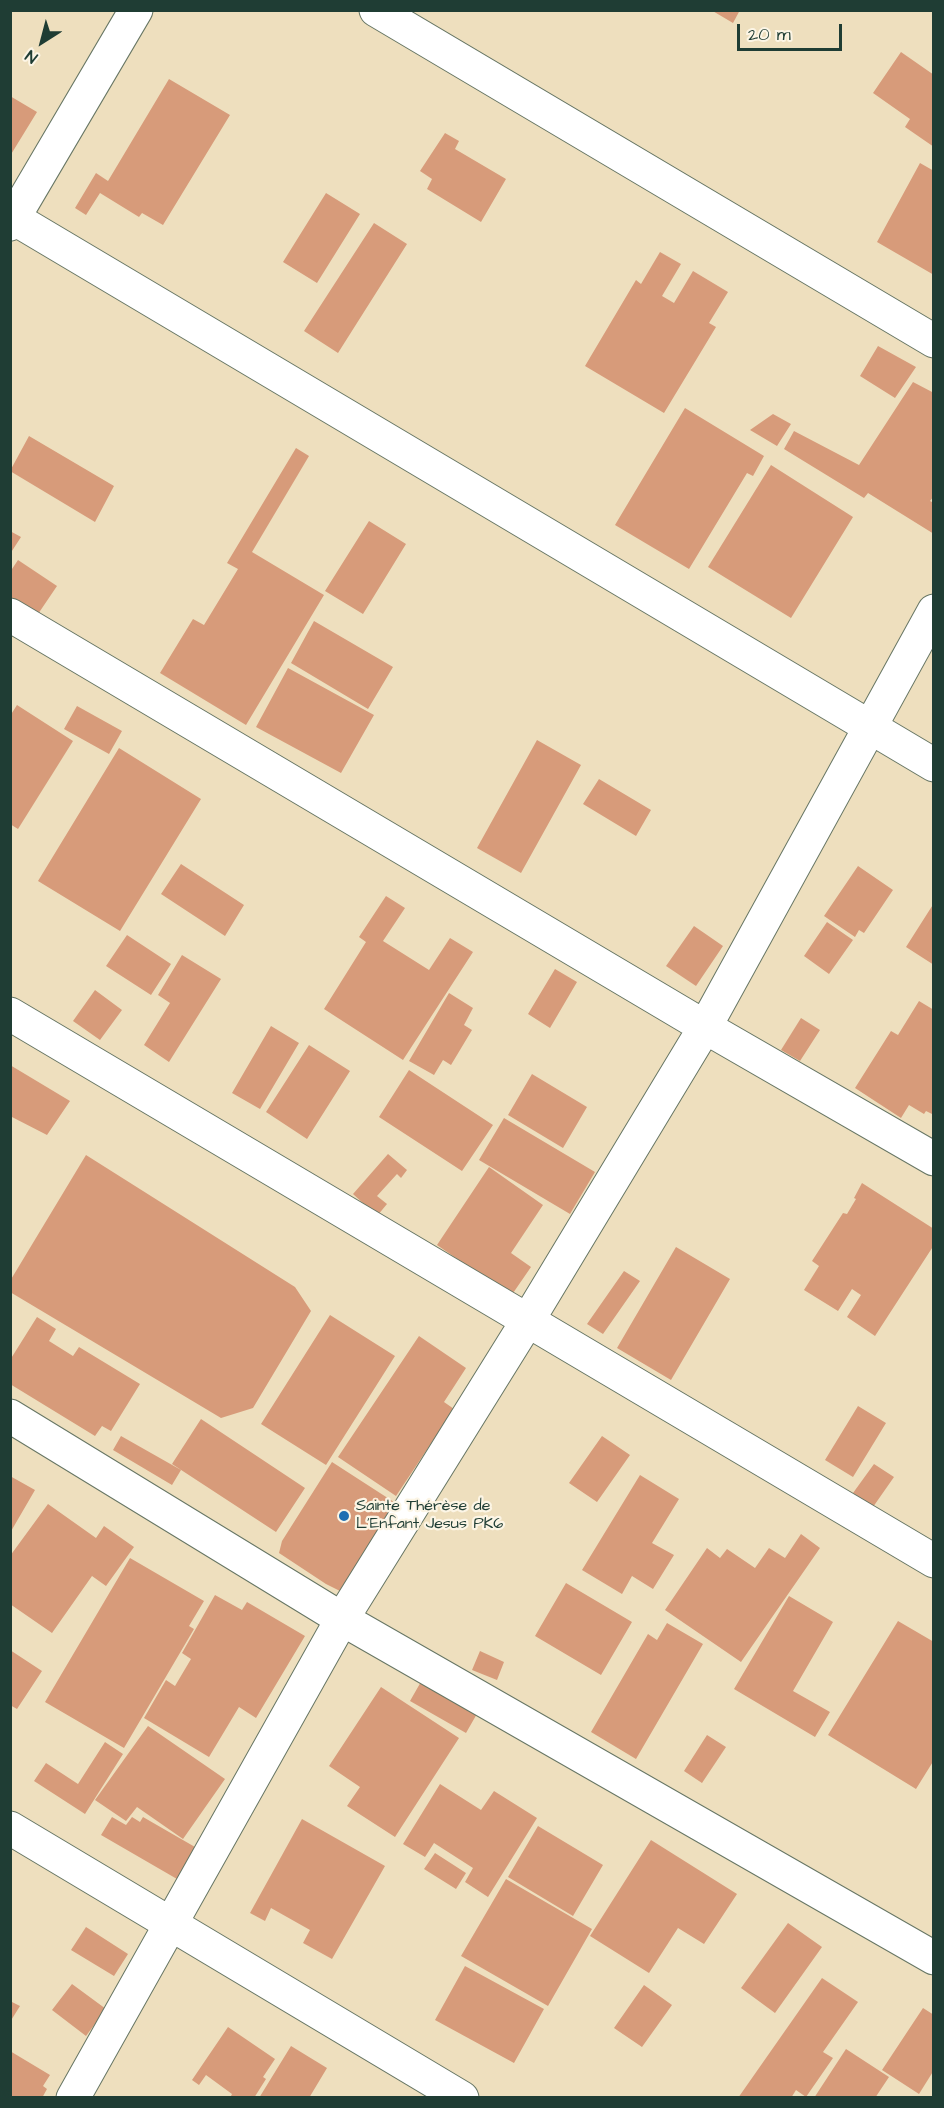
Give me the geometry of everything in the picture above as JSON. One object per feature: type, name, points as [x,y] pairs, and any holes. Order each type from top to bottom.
[{"type":"street","points":[[136,10],[12,219],[933,765]]},
{"type":"street","points":[[376,10],[933,341]]},
{"type":"street","points":[[73,2097],[342,1619],[528,1320],[705,1027],[933,611]]},
{"type":"street","points":[[10,615],[705,1027],[933,1159]]},
{"type":"street","points":[[10,1014],[933,1561]]},
{"type":"street","points":[[10,1416],[342,1619],[933,1958]]},
{"type":"street","points":[[10,1828],[462,2097]]},
{"type":"building","points":[[711,10],[740,10],[733,23]]},
{"type":"building","points":[[901,52],[934,75],[934,147],[905,127],[910,119],[873,93]]},
{"type":"building","points":[[169,79],[230,115],[163,225],[142,213],[139,217],[100,193],[86,215],[75,208],[96,173],[108,181]]},
{"type":"building","points":[[10,96],[37,112],[10,156]]},
{"type":"building","points":[[445,133],[459,141],[455,149],[506,179],[481,222],[427,189],[432,179],[420,171]]},
{"type":"building","points":[[920,163],[934,171],[934,275],[877,242]]},
{"type":"building","points":[[326,193],[360,214],[317,283],[283,262]]},
{"type":"building","points":[[374,223],[407,244],[338,353],[304,331]]},
{"type":"building","points":[[660,252],[681,264],[662,296],[674,303],[693,271],[728,292],[709,323],[716,327],[664,413],[585,366],[636,280],[641,284]]},
{"type":"building","points":[[878,346],[916,367],[895,398],[860,376]]},
{"type":"building","points":[[913,382],[934,393],[934,496],[930,501],[934,503],[934,534],[868,493],[864,498],[784,449],[794,431],[859,465]]},
{"type":"building","points":[[685,408],[764,456],[753,476],[747,473],[689,569],[615,525]]},
{"type":"building","points":[[773,414],[791,424],[777,446],[750,430]]},
{"type":"building","points":[[29,436],[114,486],[95,522],[10,471]]},
{"type":"building","points":[[296,448],[309,456],[252,552],[324,595],[246,725],[160,673],[193,619],[204,625],[238,569],[227,563]]},
{"type":"building","points":[[771,465],[853,517],[791,618],[708,567]]},
{"type":"building","points":[[369,521],[406,544],[363,614],[325,591]]},
{"type":"building","points":[[10,531],[21,537],[10,554]]},
{"type":"building","points":[[18,560],[57,586],[36,617],[10,601],[10,572]]},
{"type":"building","points":[[314,621],[393,667],[368,709],[291,663]]},
{"type":"building","points":[[288,668],[374,715],[341,773],[256,727]]},
{"type":"building","points":[[17,705],[73,741],[18,829],[10,824],[10,716]]},
{"type":"building","points":[[77,706],[122,731],[109,754],[64,729]]},
{"type":"building","points":[[537,740],[581,765],[521,873],[477,848]]},
{"type":"building","points":[[119,748],[201,799],[120,931],[38,881]]},
{"type":"building","points":[[599,779],[651,810],[636,836],[583,804]]},
{"type":"building","points":[[181,864],[244,905],[225,936],[161,894]]},
{"type":"building","points":[[858,866],[893,890],[864,933],[859,930],[855,937],[824,916]]},
{"type":"building","points":[[386,896],[405,908],[383,941],[429,970],[450,938],[473,952],[403,1060],[324,1009],[366,942],[359,937]]},
{"type":"building","points":[[934,903],[934,965],[906,947]]},
{"type":"building","points":[[827,922],[853,940],[829,974],[804,956]]},
{"type":"building","points":[[694,926],[723,946],[696,986],[666,966]]},
{"type":"building","points":[[127,935],[171,964],[151,995],[106,966]]},
{"type":"building","points":[[182,955],[221,979],[169,1062],[144,1045],[170,1003],[158,995]]},
{"type":"building","points":[[555,969],[577,982],[550,1028],[528,1014]]},
{"type":"building","points":[[95,990],[122,1010],[100,1040],[73,1021]]},
{"type":"building","points":[[449,993],[473,1008],[464,1025],[472,1030],[451,1065],[443,1060],[434,1075],[409,1061]]},
{"type":"building","points":[[919,1001],[934,1010],[934,1115],[926,1111],[924,1114],[909,1105],[901,1118],[855,1088],[891,1031],[898,1035]]},
{"type":"building","points":[[801,1018],[820,1030],[800,1061],[781,1050]]},
{"type":"building","points":[[271,1026],[299,1043],[260,1109],[232,1093]]},
{"type":"building","points":[[309,1045],[350,1071],[307,1139],[266,1112]]},
{"type":"building","points":[[10,1065],[70,1101],[47,1135],[10,1116]]},
{"type":"building","points":[[409,1070],[493,1125],[462,1171],[379,1117]]},
{"type":"building","points":[[532,1074],[587,1107],[563,1148],[508,1115]]},
{"type":"building","points":[[504,1118],[595,1172],[570,1214],[479,1160]]},
{"type":"building","points":[[388,1154],[407,1170],[401,1178],[397,1174],[377,1196],[387,1204],[377,1216],[353,1194]]},
{"type":"building","points":[[86,1155],[295,1287],[311,1311],[253,1408],[221,1418],[10,1292],[10,1281]]},
{"type":"building","points":[[489,1167],[543,1205],[511,1253],[531,1267],[511,1296],[437,1245]]},
{"type":"building","points":[[862,1183],[934,1229],[934,1245],[875,1336],[847,1317],[861,1295],[852,1289],[838,1311],[804,1290],[819,1266],[812,1261],[843,1213],[847,1214]]},
{"type":"building","points":[[676,1247],[730,1279],[671,1380],[617,1348]]},
{"type":"building","points":[[624,1271],[640,1281],[603,1334],[587,1324]]},
{"type":"building","points":[[330,1315],[395,1356],[326,1465],[261,1424]]},
{"type":"building","points":[[37,1317],[56,1329],[49,1341],[73,1356],[79,1347],[140,1384],[111,1431],[102,1426],[95,1436],[10,1384],[10,1360]]},
{"type":"building","points":[[419,1336],[466,1368],[444,1402],[454,1409],[396,1496],[338,1457]]},
{"type":"building","points":[[858,1406],[886,1423],[853,1477],[825,1460]]},
{"type":"building","points":[[201,1419],[305,1488],[276,1532],[172,1464]]},
{"type":"building","points":[[121,1436],[181,1470],[172,1485],[113,1450]]},
{"type":"building","points":[[602,1436],[630,1455],[597,1502],[569,1483]]},
{"type":"building","name":"Sainte Thérèse de L'Enfant Jesus PK6","points":[[332,1462],[397,1504],[344,1593],[279,1553],[282,1541]]},
{"type":"building","points":[[874,1464],[894,1477],[873,1507],[853,1493]]},
{"type":"building","points":[[640,1475],[679,1499],[652,1543],[674,1555],[653,1589],[632,1576],[622,1594],[582,1570]]},
{"type":"building","points":[[10,1476],[35,1490],[10,1533]]},
{"type":"building","points":[[48,1504],[96,1538],[104,1526],[134,1547],[106,1586],[92,1576],[52,1633],[10,1604],[10,1556]]},
{"type":"building","points":[[801,1534],[820,1548],[741,1662],[665,1610],[707,1548],[720,1558],[727,1549],[755,1568],[769,1548],[785,1558]]},
{"type":"building","points":[[130,1558],[204,1601],[189,1626],[194,1629],[124,1748],[45,1702]]},
{"type":"building","points":[[566,1583],[632,1622],[601,1675],[535,1636]]},
{"type":"building","points":[[215,1595],[242,1610],[247,1602],[305,1636],[256,1718],[239,1707],[209,1757],[144,1718],[166,1680],[175,1686],[191,1659],[182,1653]]},
{"type":"building","points":[[789,1596],[833,1622],[793,1691],[830,1712],[815,1737],[734,1689]]},
{"type":"building","points":[[898,1621],[934,1642],[934,1760],[916,1789],[828,1735]]},
{"type":"building","points":[[667,1623],[703,1644],[636,1759],[591,1732],[648,1634],[657,1640]]},
{"type":"building","points":[[10,1650],[42,1671],[17,1709],[10,1705]]},
{"type":"building","points":[[480,1651],[504,1662],[497,1680],[472,1670]]},
{"type":"building","points":[[422,1680],[478,1712],[466,1733],[410,1701]]},
{"type":"building","points":[[381,1687],[459,1738],[395,1837],[347,1806],[360,1787],[329,1766]]},
{"type":"building","points":[[148,1726],[225,1779],[183,1839],[137,1807],[126,1821],[95,1800]]},
{"type":"building","points":[[707,1735],[726,1747],[702,1783],[684,1771]]},
{"type":"building","points":[[105,1742],[123,1754],[85,1814],[34,1781],[46,1763],[78,1784]]},
{"type":"building","points":[[440,1784],[481,1810],[494,1791],[537,1818],[488,1897],[465,1882],[473,1868],[434,1843],[425,1857],[403,1844]]},
{"type":"building","points":[[112,1817],[126,1825],[132,1817],[140,1822],[143,1817],[195,1847],[177,1879],[101,1835]]},
{"type":"building","points":[[302,1819],[385,1866],[332,1959],[303,1943],[310,1930],[271,1908],[265,1921],[250,1913]]},
{"type":"building","points":[[538,1826],[603,1865],[573,1916],[508,1877]]},
{"type":"building","points":[[651,1840],[737,1894],[704,1944],[678,1928],[649,1973],[590,1936]]},
{"type":"building","points":[[435,1853],[466,1873],[456,1889],[424,1869]]},
{"type":"building","points":[[506,1879],[592,1929],[548,2006],[461,1956]]},
{"type":"building","points":[[788,1923],[822,1947],[775,2013],[741,1988]]},
{"type":"building","points":[[86,1927],[128,1954],[114,1976],[71,1950]]},
{"type":"building","points":[[465,1966],[544,2009],[514,2063],[435,2020]]},
{"type":"building","points":[[822,1978],[858,2002],[823,2052],[833,2058],[806,2097],[796,2090],[791,2098],[738,2098]]},
{"type":"building","points":[[72,1984],[106,2009],[86,2036],[52,2010]]},
{"type":"building","points":[[644,1985],[672,2005],[642,2047],[614,2028]]},
{"type":"building","points":[[10,2001],[20,2006],[10,2022]]},
{"type":"building","points":[[923,2008],[934,2015],[934,2070],[919,2094],[882,2070]]},
{"type":"building","points":[[228,2027],[275,2059],[263,2077],[266,2079],[254,2098],[230,2098],[232,2094],[206,2075],[199,2085],[192,2080]]},
{"type":"building","points":[[291,2046],[327,2068],[309,2098],[259,2098]]},
{"type":"building","points":[[846,2049],[889,2077],[875,2098],[814,2098]]},
{"type":"building","points":[[10,2051],[50,2075],[43,2086],[47,2089],[42,2098],[10,2098]]},
{"type":"place","name":"Sainte Thérèse de L'Enfant Jesus PK6","points":[[344,1516]]}]
